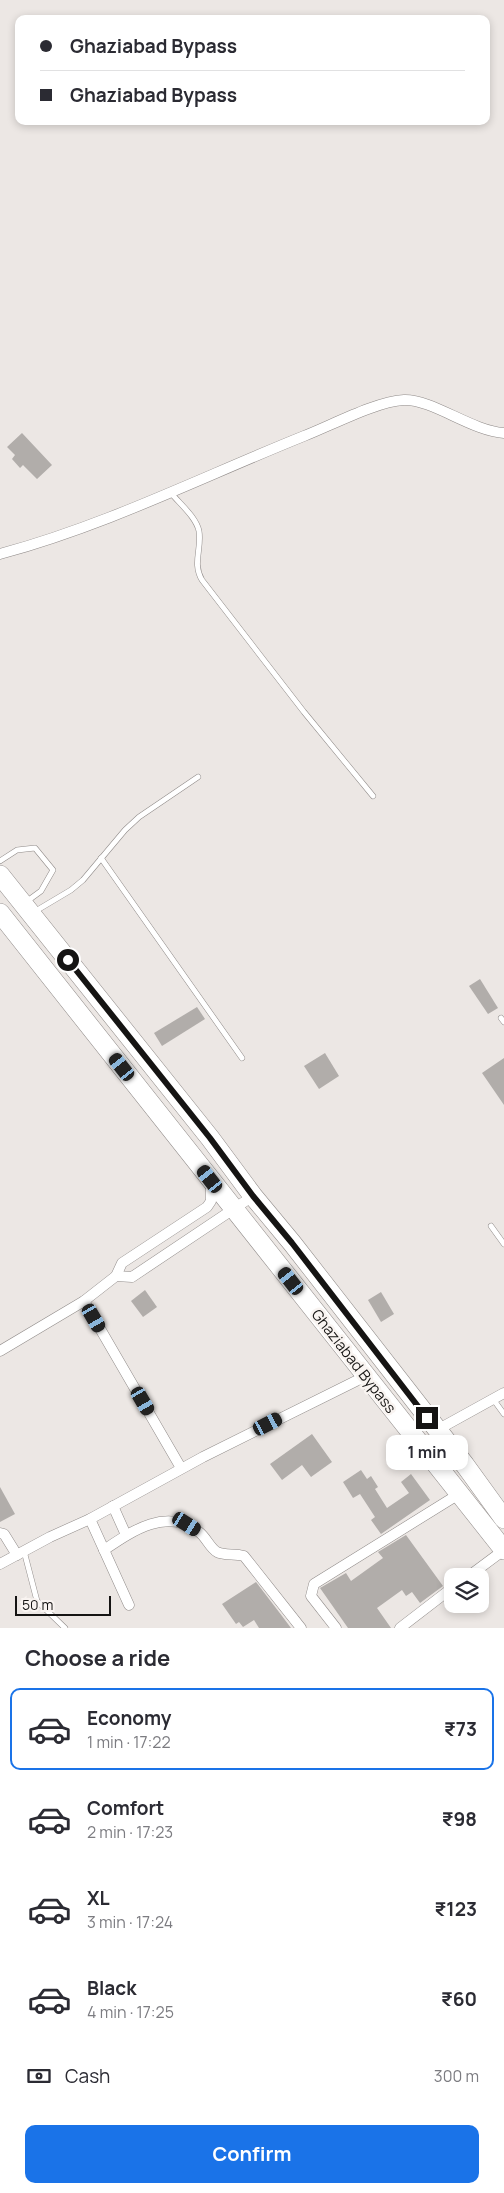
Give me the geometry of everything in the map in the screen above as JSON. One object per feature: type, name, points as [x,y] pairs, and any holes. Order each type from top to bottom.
[{"type":"highway","name":"Ghaziabad Bypass","points":[[0,875],[210,1138],[253,1196],[292,1243],[437,1430],[504,1520]]},
{"type":"highway","name":"Ghaziabad Bypass","points":[[0,913],[504,1550]]},
{"type":"highway","points":[[88,1024],[109,1011]]},
{"type":"street","points":[[0,554],[52,539],[106,520],[258,454],[377,406],[404,400],[425,405],[488,430],[504,433]]},
{"type":"street","points":[[0,1351],[84,1301],[116,1276],[122,1263],[210,1204],[212,1197],[210,1179]]},
{"type":"street","points":[[116,1276],[132,1277],[253,1196]]},
{"type":"street","points":[[84,1301],[182,1468]]},
{"type":"street","points":[[0,1564],[90,1519],[182,1468],[366,1376]]},
{"type":"street","points":[[437,1430],[504,1393]]},
{"type":"street","points":[[336,1628],[311,1596],[314,1584],[459,1494]]},
{"type":"street","points":[[113,1506],[126,1535]]},
{"type":"street","points":[[90,1519],[129,1605]]},
{"type":"street","points":[[104,1550],[126,1535],[144,1526],[157,1522],[173,1521],[187,1524],[200,1533],[217,1552],[244,1556],[301,1628]]},
{"type":"street","points":[[0,1533],[4,1534],[20,1553]]},
{"type":"street","points":[[479,1568],[504,1550]]},
{"type":"street","points":[[400,1628],[444,1594]]},
{"type":"lane","points":[[171,493],[190,515],[199,530],[197,572],[202,580],[304,712],[373,796]]},
{"type":"lane","points":[[28,909],[71,890],[132,823],[198,777]]},
{"type":"lane","points":[[0,861],[17,850],[35,848],[53,870],[28,909]]},
{"type":"lane","points":[[102,858],[242,1058]]},
{"type":"lane","points":[[491,1226],[504,1244]]},
{"type":"lane","points":[[493,1399],[504,1414]]},
{"type":"lane","points":[[20,1553],[37,1601],[65,1628]]},
{"type":"building","points":[[22,433],[52,465],[37,479],[23,465],[20,468],[12,459],[15,455],[7,447]]},
{"type":"building","points":[[480,979],[498,1008],[488,1014],[469,986]]},
{"type":"building","points":[[197,1007],[205,1019],[162,1046],[154,1033]]},
{"type":"building","points":[[325,1053],[339,1076],[319,1089],[304,1066]]},
{"type":"building","points":[[504,1058],[504,1105],[482,1073]]},
{"type":"building","points":[[145,1290],[157,1307],[143,1317],[131,1301]]},
{"type":"building","points":[[381,1292],[394,1314],[381,1322],[368,1300]]},
{"type":"building","points":[[312,1434],[332,1462],[311,1477],[302,1465],[282,1480],[270,1464]]},
{"type":"building","points":[[361,1470],[367,1479],[371,1476],[378,1487],[375,1489],[387,1508],[409,1493],[401,1482],[411,1474],[430,1500],[381,1534],[371,1520],[375,1517],[360,1494],[353,1498],[343,1482]]},
{"type":"building","points":[[0,1487],[15,1514],[0,1522]]},
{"type":"building","points":[[406,1535],[443,1586],[420,1603],[412,1592],[406,1596],[402,1590],[377,1608],[391,1628],[348,1628],[320,1588],[346,1573],[351,1581],[383,1558],[378,1552]]},
{"type":"building","points":[[256,1582],[291,1628],[259,1628],[254,1620],[243,1627],[239,1622],[236,1624],[222,1604]]},
{"type":"route","points":[[68,960],[210,1138],[253,1196],[292,1243],[427,1418]]}]
